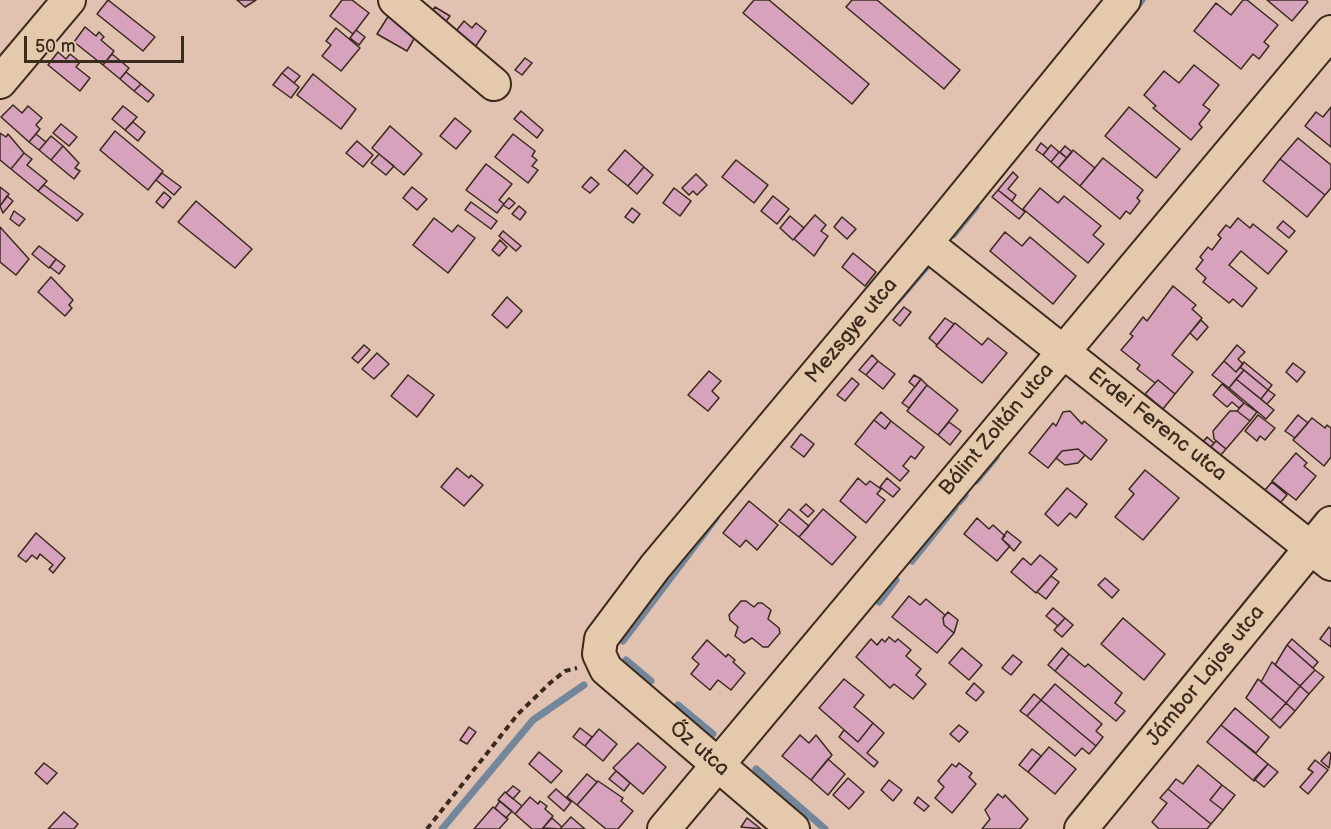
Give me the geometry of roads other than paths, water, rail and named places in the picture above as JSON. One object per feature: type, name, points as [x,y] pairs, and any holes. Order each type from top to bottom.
[{"type":"street","points":[[0,82],[69,0]]},
{"type":"street","points":[[395,0],[494,84]]},
{"type":"street","name":"Mezsgye utca","points":[[606,669],[598,649],[606,629],[1124,0]]},
{"type":"street","name":"Bálint Zoltán utca","points":[[664,829],[1331,32]]},
{"type":"street","name":"Erdei Ferenc utca","points":[[926,243],[1321,555]]},
{"type":"street","name":"Jámbor Lajos utca","points":[[1081,829],[1321,555],[1331,522]]},
{"type":"street","name":"Őz utca","points":[[606,669],[793,829]]},
{"type":"waterway","points":[[1133,11],[1142,0]]},
{"type":"waterway","points":[[953,235],[976,207]]},
{"type":"waterway","points":[[898,300],[929,264]]},
{"type":"waterway","points":[[976,481],[996,457]]},
{"type":"waterway","points":[[959,502],[965,495]]},
{"type":"waterway","points":[[912,561],[955,507]]},
{"type":"waterway","points":[[623,641],[716,518]]},
{"type":"waterway","points":[[879,602],[896,580]]},
{"type":"waterway","points":[[626,660],[651,681]]},
{"type":"waterway","points":[[442,829],[533,720],[584,685]]},
{"type":"waterway","points":[[678,705],[713,734]]},
{"type":"waterway","points":[[756,769],[825,829]]}]
